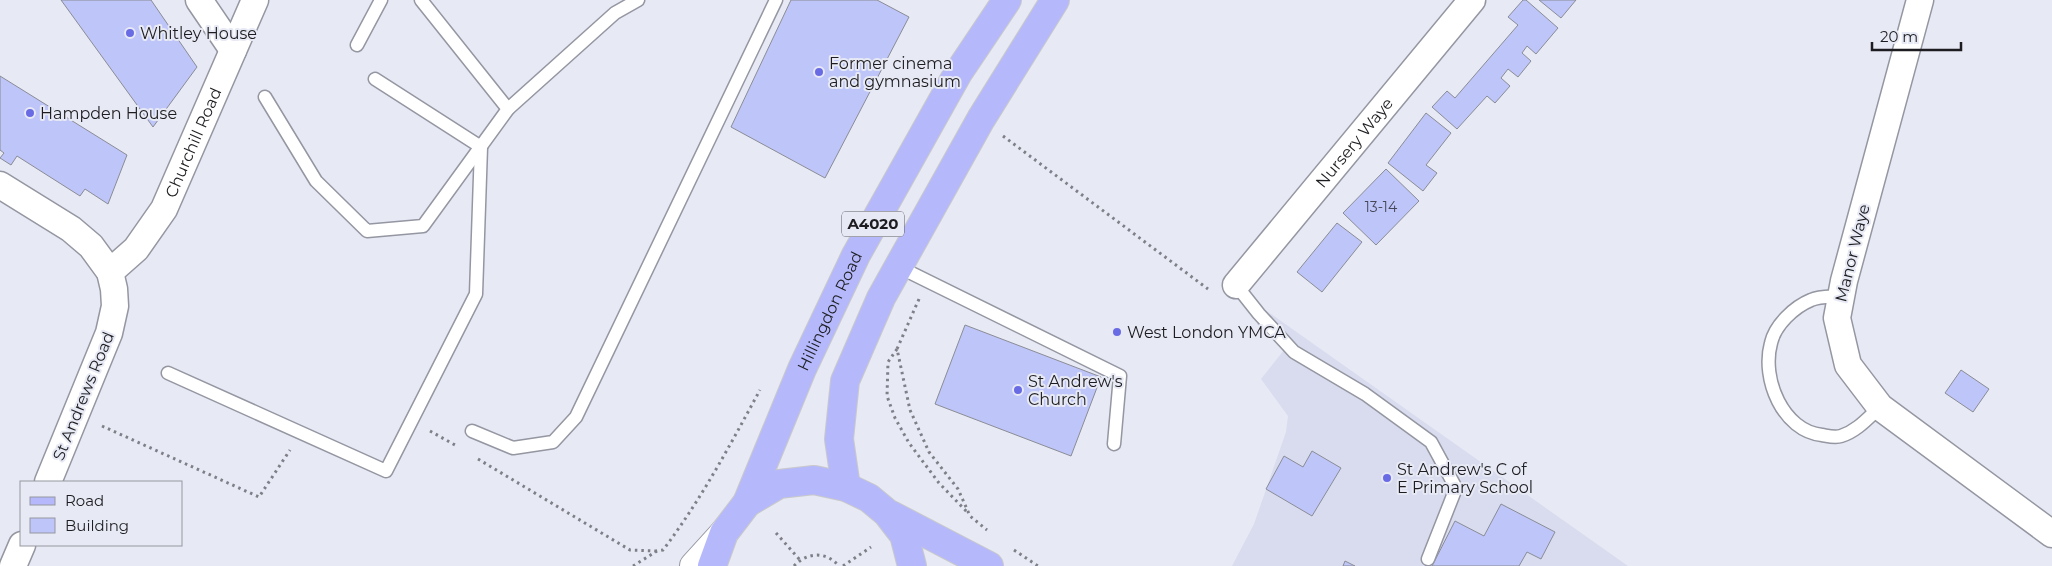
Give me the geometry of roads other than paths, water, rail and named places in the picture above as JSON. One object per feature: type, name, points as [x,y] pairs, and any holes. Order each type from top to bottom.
[{"type":"main road","name":"Hillingdon Road","points":[[748,503],[802,369],[856,255],[958,73],[1007,0]]},
{"type":"main road","name":"A4020","points":[[846,487],[839,439],[845,381],[881,298],[981,119],[1055,0]]},
{"type":"main road","name":"A4020","points":[[712,566],[724,533],[748,503],[779,484],[814,480],[846,487],[869,498],[888,513],[989,566]]},
{"type":"main road","name":"A4020","points":[[888,513],[904,535],[912,566]]},
{"type":"main road","points":[[694,566],[724,533]]},
{"type":"street","points":[[200,0],[233,50]]},
{"type":"street","name":"Churchill Road","points":[[110,272],[136,249],[164,209],[255,0]]},
{"type":"street","name":"Nursery Waye","points":[[1236,285],[1472,0]]},
{"type":"street","name":"Manor Waye","points":[[1920,0],[1841,296],[1837,318],[1848,364],[1880,407],[2052,534]]},
{"type":"street","name":"St Andrews Road","points":[[0,185],[72,228],[91,246],[110,272],[114,289],[115,306],[109,334],[48,481]]},
{"type":"street","points":[[14,566],[22,546]]},
{"type":"lane","points":[[357,45],[381,0]]},
{"type":"lane","points":[[421,0],[508,110]]},
{"type":"lane","points":[[265,97],[316,181],[367,231],[423,226],[508,110],[615,13],[638,0]]},
{"type":"lane","points":[[472,431],[513,448],[553,442],[576,417],[776,0]]},
{"type":"lane","points":[[375,79],[482,147]]},
{"type":"lane","points":[[168,373],[386,471],[476,294],[482,147]]},
{"type":"lane","points":[[899,267],[1120,376],[1114,444]]},
{"type":"lane","points":[[1236,285],[1259,314],[1294,352],[1365,394],[1431,442],[1456,488],[1428,559]]},
{"type":"lane","points":[[1841,296],[1813,299],[1798,306],[1784,320],[1771,342],[1768,364],[1773,391],[1790,420],[1813,434],[1839,437],[1857,429],[1880,407]]},
{"type":"place","name":"Whitley House","points":[[130,33]]},
{"type":"place","name":"Former cinema and gymnasium","points":[[819,72]]},
{"type":"place","name":"Hampden House","points":[[30,113]]},
{"type":"place","name":"West London YMCA","points":[[1117,332]]},
{"type":"place","name":"St Andrew's Church","points":[[1018,390]]},
{"type":"place","name":"St Andrew's C of E Primary School","points":[[1387,478]]}]
